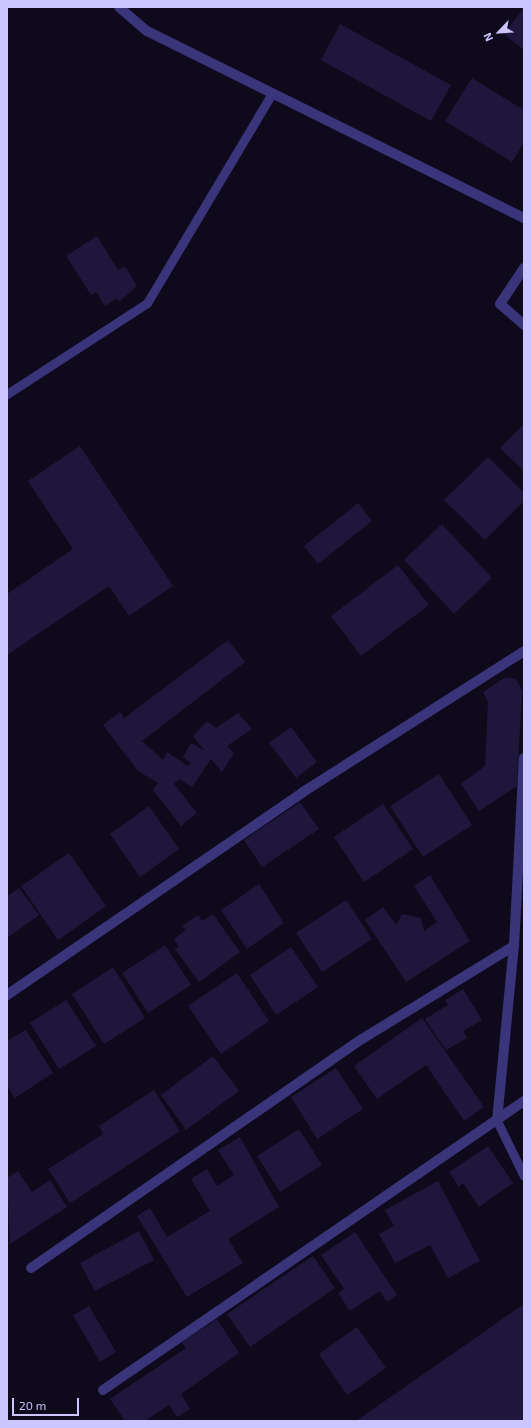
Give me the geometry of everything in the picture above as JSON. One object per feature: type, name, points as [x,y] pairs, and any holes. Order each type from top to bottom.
[{"type":"street","points":[[119,7],[147,31],[524,218]]},
{"type":"street","points":[[524,268],[500,304],[524,326]]},
{"type":"street","points":[[7,995],[303,792],[524,651]]},
{"type":"street","points":[[497,1121],[514,946],[524,758]]},
{"type":"street","points":[[31,1268],[362,1039],[514,946]]},
{"type":"street","points":[[103,1390],[497,1121],[524,1101]]},
{"type":"lane","points":[[7,394],[147,303],[272,93]]},
{"type":"lane","points":[[497,1121],[524,1176]]},
{"type":"building","points":[[524,8],[524,50],[504,34]]},
{"type":"building","points":[[340,24],[451,85],[431,121],[321,60]]},
{"type":"building","points":[[472,78],[524,110],[524,142],[512,162],[445,121]]},
{"type":"building","points":[[97,236],[118,270],[125,266],[137,286],[119,302],[117,298],[105,306],[96,292],[91,295],[66,256]]},
{"type":"building","points":[[524,424],[524,471],[500,448]]},
{"type":"building","points":[[80,446],[173,586],[129,616],[109,586],[7,655],[7,594],[73,549],[28,481]]},
{"type":"building","points":[[488,457],[524,493],[524,501],[485,540],[444,500]]},
{"type":"building","points":[[358,503],[372,521],[318,564],[304,546]]},
{"type":"building","points":[[442,524],[492,578],[454,614],[404,560]]},
{"type":"building","points":[[398,565],[429,605],[361,656],[331,616]]},
{"type":"building","points":[[228,640],[245,662],[142,741],[163,760],[167,752],[188,766],[191,763],[183,757],[191,743],[205,751],[193,736],[207,721],[216,728],[238,713],[252,729],[227,746],[234,753],[222,772],[211,759],[192,787],[179,779],[174,784],[197,813],[181,826],[153,790],[158,783],[138,771],[103,725],[120,712],[124,718]]},
{"type":"building","points":[[506,677],[516,679],[522,691],[517,786],[479,811],[461,784],[485,766],[488,702],[483,692]]},
{"type":"building","points":[[291,727],[317,762],[296,778],[269,743]]},
{"type":"building","points":[[439,774],[472,825],[423,857],[390,806]]},
{"type":"building","points":[[300,802],[319,829],[262,867],[244,840]]},
{"type":"building","points":[[383,804],[413,849],[364,882],[334,837]]},
{"type":"building","points":[[149,806],[179,849],[140,877],[110,834]]},
{"type":"building","points":[[69,853],[106,906],[58,940],[21,886]]},
{"type":"building","points":[[430,875],[470,941],[406,982],[365,920],[383,907],[396,925],[402,914],[421,918],[424,931],[437,922],[414,886]]},
{"type":"building","points":[[259,884],[284,923],[247,949],[221,910]]},
{"type":"building","points":[[19,888],[39,915],[7,938],[7,896]]},
{"type":"building","points":[[346,900],[372,939],[322,972],[296,933]]},
{"type":"building","points":[[213,914],[240,952],[199,982],[175,949],[179,947],[174,939],[186,930],[182,926],[198,915],[202,921]]},
{"type":"building","points":[[165,945],[191,985],[148,1013],[122,973]]},
{"type":"building","points":[[291,947],[318,987],[276,1015],[250,975]]},
{"type":"building","points":[[113,967],[145,1018],[104,1044],[72,994]]},
{"type":"building","points":[[237,973],[269,1021],[221,1054],[188,1006]]},
{"type":"building","points":[[463,989],[482,1020],[463,1031],[467,1038],[446,1050],[425,1019],[448,1005],[445,1000]]},
{"type":"building","points":[[66,1000],[96,1046],[59,1069],[30,1023]]},
{"type":"building","points":[[422,1018],[484,1107],[464,1121],[426,1065],[377,1099],[354,1066]]},
{"type":"building","points":[[26,1030],[53,1073],[15,1098],[7,1086],[7,1041]]},
{"type":"building","points":[[213,1056],[239,1091],[186,1130],[161,1095]]},
{"type":"building","points":[[336,1068],[363,1109],[317,1139],[291,1097]]},
{"type":"building","points":[[154,1090],[180,1131],[70,1203],[48,1169],[103,1134],[99,1126]]},
{"type":"building","points":[[299,1129],[322,1165],[280,1192],[257,1156]]},
{"type":"building","points":[[240,1137],[279,1207],[228,1239],[243,1263],[187,1297],[137,1216],[150,1208],[167,1237],[210,1211],[191,1179],[207,1169],[217,1186],[234,1175],[218,1150]]},
{"type":"building","points":[[488,1146],[513,1183],[479,1207],[463,1183],[459,1187],[449,1172]]},
{"type":"building","points":[[18,1171],[32,1192],[50,1180],[67,1207],[10,1244],[7,1178]]},
{"type":"building","points":[[438,1181],[480,1261],[448,1278],[430,1245],[395,1263],[379,1234],[394,1226],[385,1210]]},
{"type":"building","points":[[139,1231],[154,1260],[95,1291],[80,1263]]},
{"type":"building","points":[[355,1232],[397,1295],[387,1302],[380,1291],[350,1311],[338,1293],[344,1289],[321,1255]]},
{"type":"building","points":[[313,1256],[335,1288],[250,1347],[227,1314]]},
{"type":"building","points":[[524,1304],[524,1421],[356,1421]]},
{"type":"building","points":[[89,1306],[116,1352],[100,1362],[73,1315]]},
{"type":"building","points":[[217,1319],[239,1353],[181,1394],[190,1409],[177,1417],[169,1405],[145,1421],[125,1421],[110,1399],[186,1348],[182,1342]]},
{"type":"building","points":[[357,1327],[386,1368],[347,1395],[319,1354]]}]
